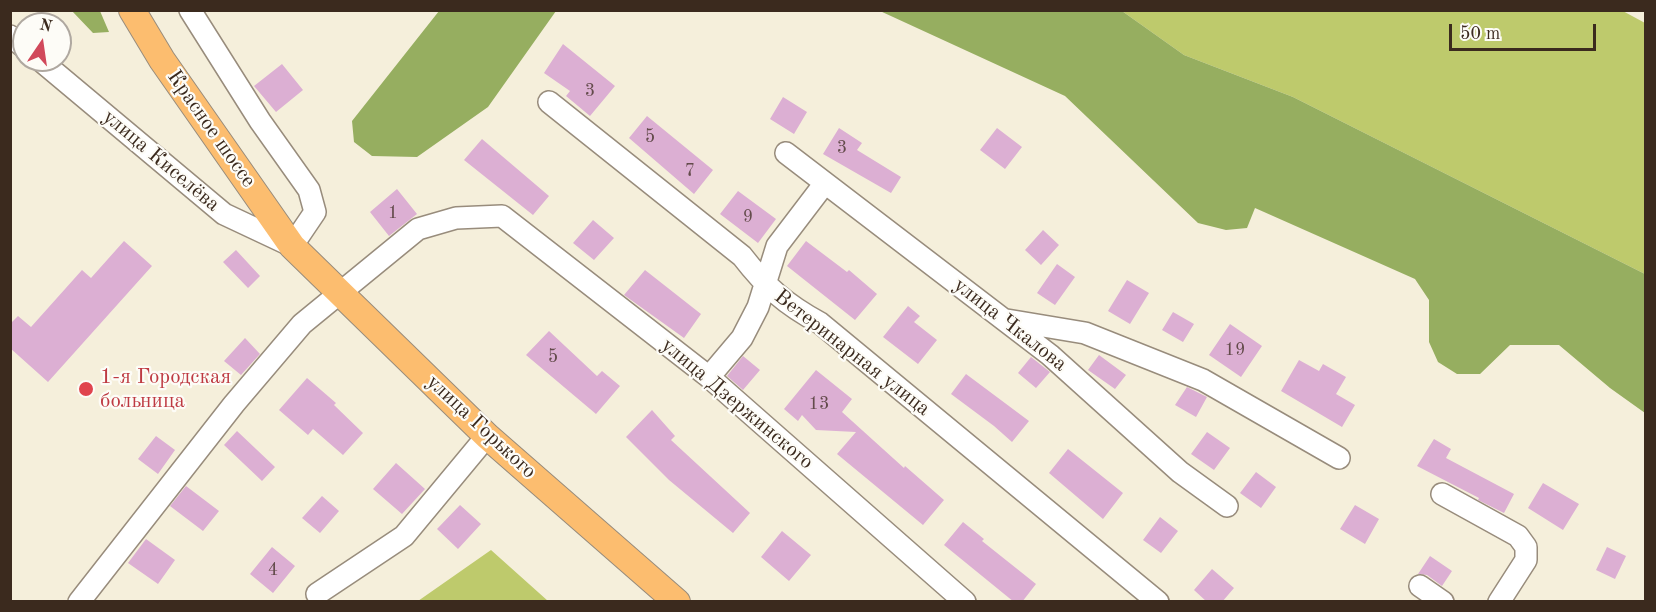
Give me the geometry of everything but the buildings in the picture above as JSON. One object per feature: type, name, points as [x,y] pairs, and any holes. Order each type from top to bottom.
[{"type":"main road","name":"Красное шоссе","points":[[132,10],[162,60],[292,246]]},
{"type":"main road","name":"улица Горького","points":[[292,246],[487,436],[676,602]]},
{"type":"street","points":[[197,13],[260,121],[309,190],[315,212],[292,246]]},
{"type":"street","name":"улица Киселёва","points":[[54,72],[224,214],[292,246]]},
{"type":"street","name":"Ветеринарная улица","points":[[549,102],[742,256],[765,285],[790,307],[820,323],[1158,602]]},
{"type":"street","name":"улица Чкалова","points":[[786,153],[1050,355],[1180,472],[1227,506]]},
{"type":"street","points":[[710,377],[742,338],[758,307],[777,246],[825,183]]},
{"type":"street","name":"улица Дзержинского","points":[[338,292],[418,229],[456,218],[502,216],[710,377],[965,602]]},
{"type":"street","points":[[79,602],[234,404],[302,324],[338,292]]},
{"type":"street","points":[[1003,319],[1085,333],[1203,380],[1339,458]]},
{"type":"street","points":[[318,594],[404,536],[487,436]]},
{"type":"street","points":[[1442,494],[1518,536],[1526,547],[1526,560],[1499,602]]},
{"type":"street","points":[[1420,585],[1443,602]]},
{"type":"green space","points":[[1621,10],[1645,23],[1645,274],[1293,97],[1184,55],[1122,11]]},
{"type":"green space","points":[[72,11],[100,11],[109,32],[93,33]]},
{"type":"green space","points":[[439,11],[556,11],[488,107],[417,157],[372,156],[354,142],[352,121]]},
{"type":"green space","points":[[880,11],[1122,11],[1184,55],[1293,97],[1645,274],[1645,413],[1610,388],[1559,345],[1510,345],[1480,374],[1457,374],[1438,362],[1429,342],[1429,300],[1415,279],[1255,208],[1247,228],[1226,230],[1198,223],[1065,96]]},
{"type":"green space","points":[[491,550],[548,601],[418,601]]},
{"type":"place","name":"1-я Городская больница","points":[[86,389]]}]
